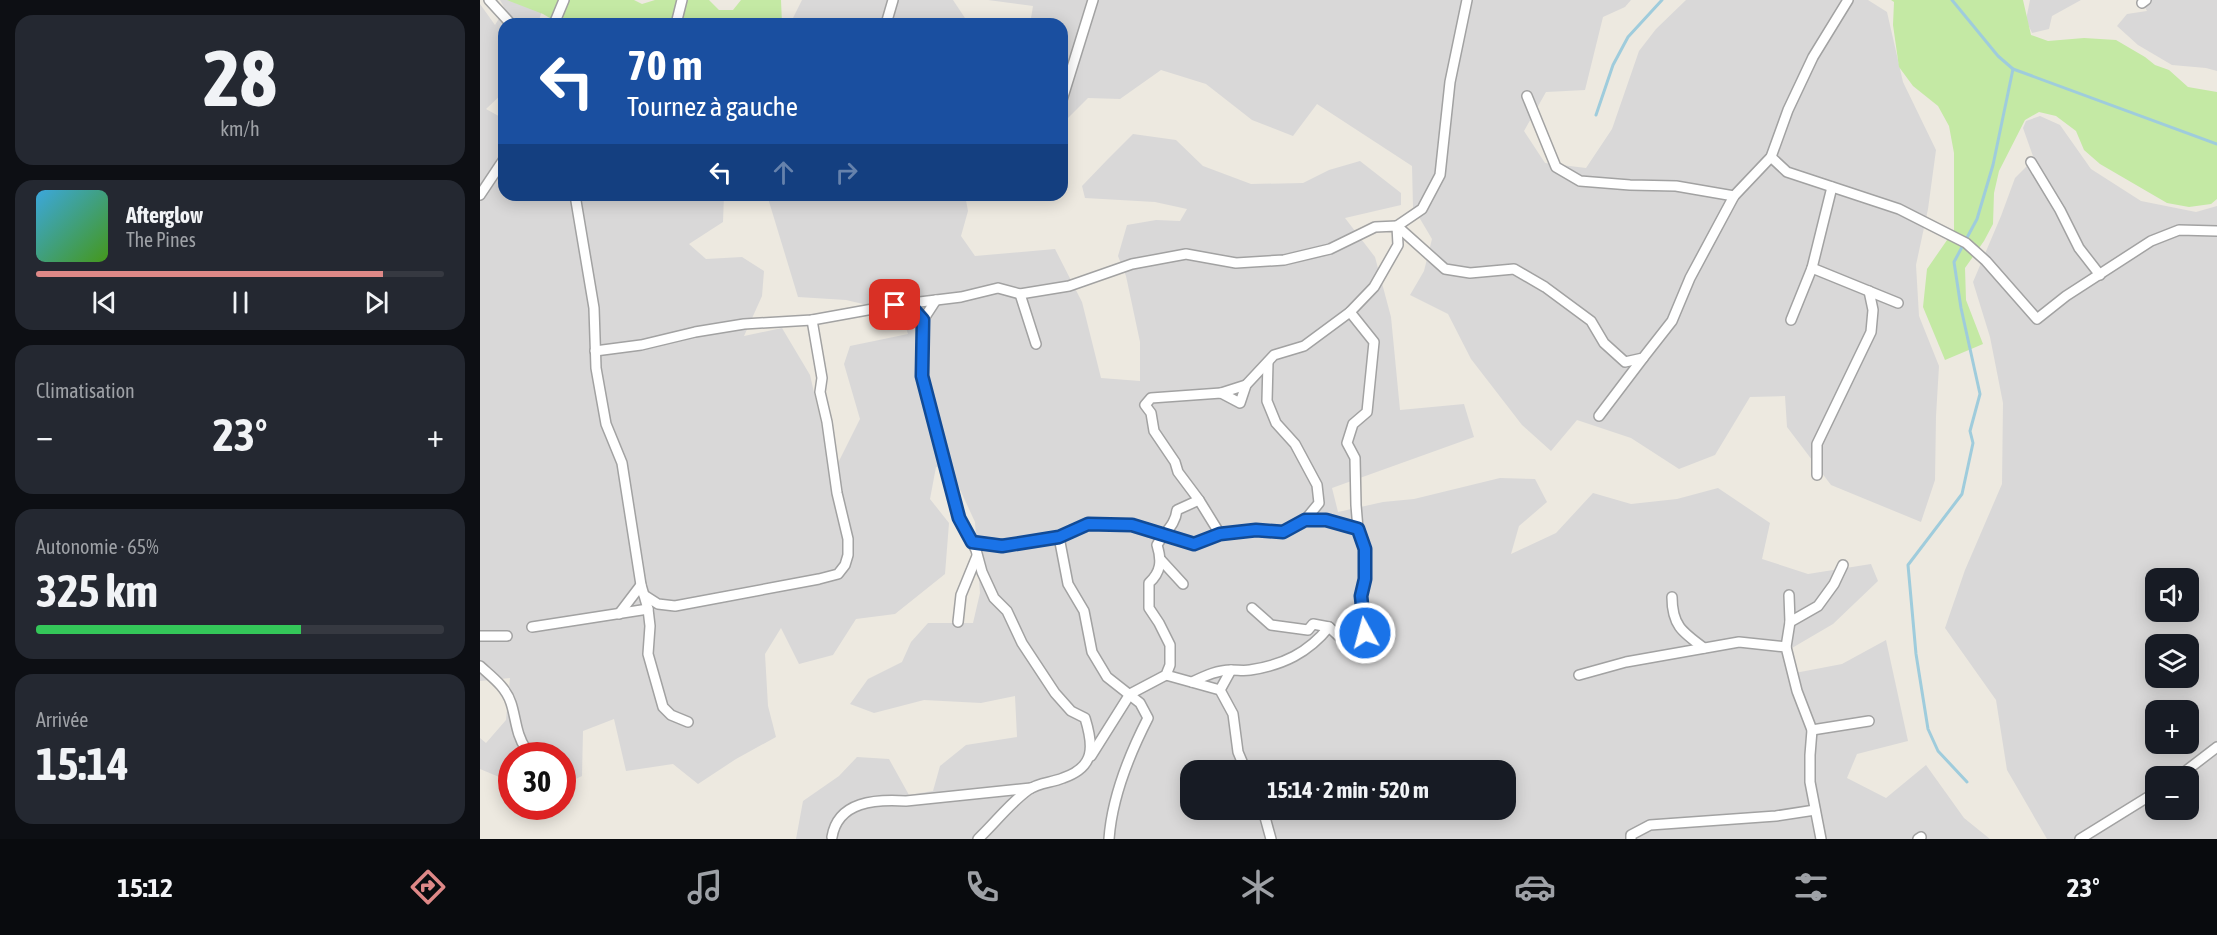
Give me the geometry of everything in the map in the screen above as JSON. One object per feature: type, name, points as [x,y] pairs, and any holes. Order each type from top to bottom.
[{"type":"street","points":[[489,0],[506,18]]},
{"type":"street","points":[[556,18],[564,0]]},
{"type":"street","points":[[677,18],[681,0]]},
{"type":"street","points":[[888,18],[893,0]]},
{"type":"street","points":[[1068,81],[1093,0]]},
{"type":"street","points":[[595,351],[641,345],[695,332],[744,324],[812,320],[908,303],[961,297],[998,288],[1020,294],[1069,286],[1132,264],[1186,254],[1236,263],[1284,260],[1330,249],[1375,227],[1396,226],[1422,209],[1440,175],[1450,82],[1467,0]]},
{"type":"street","points":[[1599,416],[1672,321],[1690,278],[1734,196],[1771,157],[1788,110],[1813,57],[1848,0]]},
{"type":"street","points":[[1527,96],[1556,167],[1580,181],[1676,186],[1734,196]]},
{"type":"street","points":[[1771,157],[1787,172],[1899,209],[1966,243],[1986,261],[2037,319],[2066,296],[2151,241],[2179,230],[2217,231]]},
{"type":"street","points":[[2031,162],[2060,210],[2079,248],[2100,275]]},
{"type":"street","points":[[480,195],[498,168]]},
{"type":"street","points":[[1791,320],[1812,268],[1832,187]]},
{"type":"street","points":[[575,201],[594,308],[596,369],[606,424],[622,463],[641,585],[648,609],[650,626],[648,654],[653,664],[663,706],[671,715],[688,722]]},
{"type":"street","points":[[1220,534],[1178,472],[1175,462],[1154,431],[1151,414],[1145,405],[1151,398],[1221,393],[1245,385],[1274,355],[1304,346],[1350,312],[1374,287],[1398,245],[1396,226]]},
{"type":"street","points":[[1396,226],[1445,269],[1470,273],[1514,269],[1545,287],[1591,321],[1604,343],[1625,362],[1643,358]]},
{"type":"street","points":[[1812,268],[1898,303]]},
{"type":"street","points":[[1817,475],[1816,444],[1871,332],[1873,310],[1869,291]]},
{"type":"street","points":[[1020,294],[1036,344]]},
{"type":"street","points":[[936,300],[923,320],[922,376],[959,518],[974,546],[982,572],[994,598],[1007,611],[1022,643],[1055,693],[1071,711],[1085,718],[1090,732],[1091,756]]},
{"type":"street","points":[[908,303],[923,320]]},
{"type":"street","points":[[1308,630],[1313,624],[1329,627],[1344,641],[1365,633],[1361,596],[1365,579],[1365,549],[1358,529],[1355,458],[1347,443],[1353,424],[1367,412],[1374,342],[1350,312]]},
{"type":"street","points":[[644,595],[658,604],[675,606],[819,579],[838,574],[845,565],[848,555],[848,538],[837,493],[827,422],[820,392],[821,368],[812,320]]},
{"type":"street","points":[[974,546],[1002,546],[1059,537],[1088,524],[1132,525],[1194,544],[1220,534],[1256,530],[1283,532],[1305,520],[1318,503],[1317,485],[1294,444],[1276,423],[1267,401],[1268,362]]},
{"type":"street","points":[[1221,393],[1240,403],[1245,385]]},
{"type":"street","points":[[1183,584],[1161,560],[1157,546],[1163,535],[1176,521],[1177,510],[1199,500]]},
{"type":"street","points":[[1305,520],[1326,520],[1358,529]]},
{"type":"street","points":[[1059,537],[1068,584],[1084,610],[1092,651],[1107,677],[1140,703],[1148,718],[1130,754],[1115,805],[1109,839]]},
{"type":"street","points":[[958,622],[961,595],[977,558],[974,546]]},
{"type":"street","points":[[832,837],[836,822],[843,812],[855,806],[886,800],[906,801],[1030,788],[1048,781],[1062,779],[1079,771],[1130,694],[1166,675],[1170,665],[1170,645],[1149,608],[1149,584],[1157,575],[1161,560]]},
{"type":"street","points":[[1790,622],[1818,606],[1834,584],[1842,565]]},
{"type":"street","points":[[619,614],[641,585]]},
{"type":"street","points":[[1789,595],[1790,622],[1786,647],[1797,691],[1812,730],[1810,764],[1821,839]]},
{"type":"street","points":[[1672,597],[1672,611],[1677,624],[1704,648]]},
{"type":"street","points":[[1251,608],[1271,625],[1308,630]]},
{"type":"street","points":[[532,627],[648,609]]},
{"type":"street","points":[[1192,682],[1214,672],[1247,671],[1281,664],[1315,644],[1329,627]]},
{"type":"street","points":[[1308,630],[1315,644]]},
{"type":"street","points":[[480,636],[507,636]]},
{"type":"street","points":[[1579,675],[1626,662],[1739,642],[1786,647]]},
{"type":"street","points":[[480,666],[503,687],[511,702],[521,742]]},
{"type":"street","points":[[1220,690],[1231,670]]},
{"type":"street","points":[[1166,675],[1220,690],[1233,714],[1238,752],[1241,760]]},
{"type":"street","points":[[1812,730],[1869,721]]},
{"type":"street","points":[[2192,766],[2217,747]]},
{"type":"street","points":[[978,839],[1014,801],[1030,788]]},
{"type":"street","points":[[2080,839],[2145,799]]},
{"type":"street","points":[[1631,839],[1631,835],[1650,825],[1776,816],[1815,810]]},
{"type":"street","points":[[1266,820],[1271,839]]},
{"type":"shaded area","points":[[500,0],[545,0],[540,18],[499,18],[505,9]]},
{"type":"shaded area","points":[[802,0],[953,0],[965,18],[793,18]]},
{"type":"shaded area","points":[[988,0],[1631,0],[1625,7],[1603,17],[1585,90],[1546,92],[1524,131],[1545,163],[1586,168],[1612,129],[1639,51],[1656,29],[1686,0],[1868,0],[1887,12],[1903,82],[1936,150],[1928,209],[1916,265],[1919,316],[1939,366],[1935,480],[1921,522],[1831,485],[1787,427],[1785,396],[1750,397],[1715,455],[1679,469],[1631,438],[1577,420],[1551,451],[1522,425],[1471,359],[1448,314],[1410,295],[1424,271],[1432,239],[1413,207],[1412,166],[1317,104],[1293,136],[1252,120],[1206,84],[1161,70],[1120,99],[1088,98],[1068,118],[1068,18],[1031,18],[1033,6]]},
{"type":"shaded area","points":[[2030,0],[2081,0],[2052,16],[2049,29],[2032,33],[2026,20]]},
{"type":"shaded area","points":[[2141,0],[2217,0],[2217,71],[2172,65],[2138,45],[2117,26],[2127,14],[2147,11]]},
{"type":"shaded area","points":[[480,4],[495,25],[498,20],[498,98],[486,109],[498,116],[498,201],[724,201],[723,222],[689,244],[706,259],[742,257],[764,271],[762,296],[744,336],[782,328],[810,375],[822,427],[838,463],[860,419],[844,364],[850,346],[908,334],[901,313],[846,300],[798,297],[769,201],[966,201],[968,211],[961,236],[975,256],[1055,249],[1082,302],[1101,378],[1140,381],[1140,342],[1126,276],[1118,256],[1127,225],[1156,220],[1180,221],[1187,209],[1155,202],[1085,198],[1082,186],[1133,134],[1176,140],[1203,166],[1251,184],[1303,183],[1329,170],[1360,161],[1401,193],[1401,205],[1345,218],[1375,257],[1391,317],[1400,410],[1464,404],[1474,437],[1332,488],[1338,512],[1383,502],[1414,499],[1500,478],[1535,479],[1547,502],[1519,526],[1511,554],[1556,533],[1593,493],[1631,504],[1677,499],[1718,488],[1770,523],[1762,559],[1808,574],[1871,564],[1878,581],[1833,624],[1792,648],[1795,673],[1842,664],[1886,640],[1908,741],[1857,754],[1847,778],[1886,798],[1926,765],[1964,818],[1990,839],[796,839],[803,801],[839,776],[857,757],[889,759],[909,795],[933,791],[940,766],[966,745],[1017,737],[1015,696],[981,703],[924,700],[874,713],[850,704],[868,679],[902,662],[911,642],[928,623],[973,623],[980,593],[975,522],[951,470],[936,467],[930,499],[949,523],[945,574],[895,614],[856,619],[833,655],[799,664],[781,628],[765,654],[768,706],[776,737],[736,759],[698,784],[673,764],[626,771],[614,719],[583,731],[582,776],[576,779],[576,742],[498,742],[498,777],[480,769],[480,738],[486,743],[506,720],[510,678],[480,681]]},
{"type":"shaded area","points":[[2040,116],[2060,125],[2091,169],[2141,201],[2196,212],[2217,206],[2217,839],[2047,839],[2007,770],[1996,700],[1945,628],[1965,570],[2002,484],[2003,403],[1990,337],[1973,282],[2015,178],[2034,159],[2023,128],[2026,121]]},
{"type":"green space","points":[[507,0],[634,0],[642,4],[655,0],[709,0],[719,10],[733,10],[741,0],[781,0],[782,18],[550,18]]},
{"type":"green space","points":[[1891,0],[2023,0],[2031,35],[2048,41],[2084,38],[2116,40],[2155,65],[2169,70],[2188,87],[2217,92],[2217,199],[2211,204],[2189,207],[2167,203],[2100,164],[2084,150],[2076,131],[2056,116],[2039,112],[2025,120],[1999,171],[1994,193],[1993,224],[1965,268],[1966,300],[1983,344],[1945,360],[1923,307],[1927,269],[1954,230],[1954,153],[1949,126],[1938,106],[1913,86],[1899,67],[1893,25],[1894,2]]},
{"type":"waterway","points":[[1596,115],[1613,65],[1628,37],[1662,0]]},
{"type":"waterway","points":[[1952,0],[1998,56],[2013,69],[2217,144]]},
{"type":"waterway","points":[[1967,782],[1938,751],[1928,729],[1916,654],[1908,565],[1962,494],[1973,443],[1970,431],[1980,394],[1961,308],[1954,262],[1977,219],[1993,165],[2013,69]]},
{"type":"route","points":[[895,305],[908,303],[923,320],[922,376],[959,518],[972,542],[1002,546],[1059,537],[1088,524],[1132,525],[1194,544],[1220,534],[1256,530],[1283,532],[1305,520],[1326,520],[1358,529],[1365,549],[1365,579],[1361,596],[1365,633]]}]
